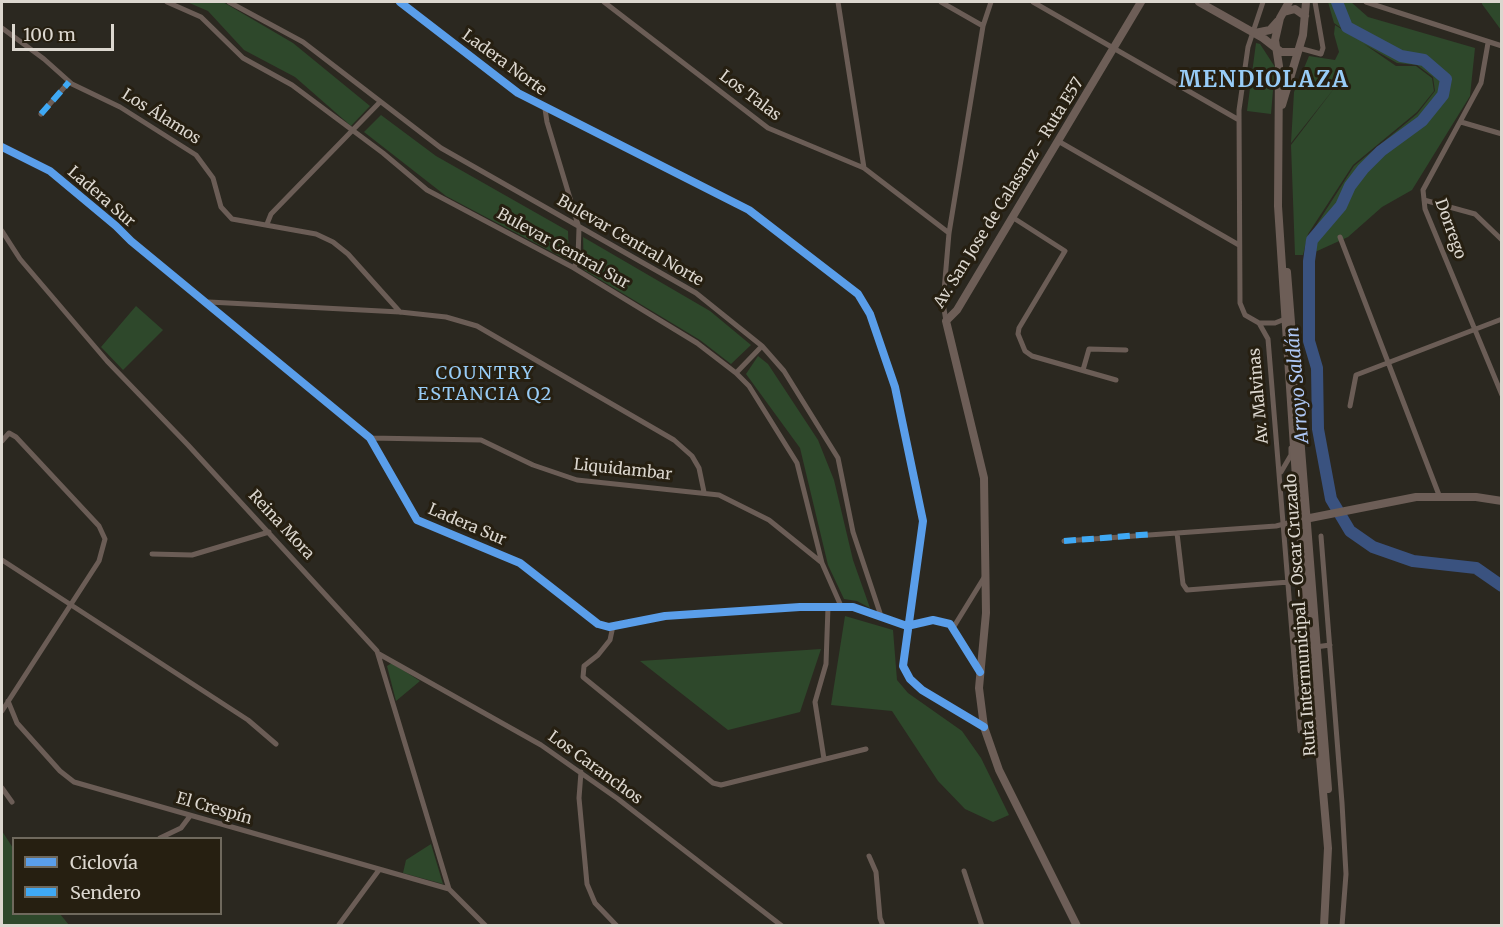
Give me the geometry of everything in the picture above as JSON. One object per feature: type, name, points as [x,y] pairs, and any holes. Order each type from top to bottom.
[{"type":"main road","name":"Av. San Jose de Calasanz - Ruta E57","points":[[1077,926],[999,770],[984,727],[980,707],[980,672],[986,623],[986,503],[983,470],[946,321],[957,310],[1141,2]]},
{"type":"main road","points":[[1200,2],[1285,54],[1298,50]]},
{"type":"main road","name":"Ruta Intermunicipal - Oscar Cruzado","points":[[1289,2],[1281,15],[1275,47],[1279,66],[1280,196],[1292,427],[1312,584],[1314,648]]},
{"type":"main road","name":"Ruta Intermunicipal - Oscar Cruzado","points":[[1279,118],[1298,50],[1306,2]]},
{"type":"main road","points":[[1252,32],[1270,30],[1281,15],[1295,9],[1305,16]]},
{"type":"main road","name":"Ruta Intermunicipal - Oscar Cruzado","points":[[1280,196],[1314,648],[1332,842],[1332,884],[1326,926]]},
{"type":"main road","points":[[1304,520],[1416,496],[1439,495],[1502,501]]},
{"type":"street","name":"Bulevar Central Sur","points":[[167,2],[201,17],[243,58],[284,79],[383,153],[427,190],[574,267],[697,343],[736,373],[749,387],[797,463],[822,563],[841,606]]},
{"type":"street","name":"Bulevar Central Norte","points":[[229,2],[303,42],[441,148],[696,293],[762,346],[784,371],[838,458],[853,532],[881,616]]},
{"type":"street","name":"Ladera Norte","points":[[400,2],[518,93],[545,109],[754,213],[793,246],[848,285],[865,304],[898,396],[923,521],[902,658],[910,679],[922,690],[984,727]]},
{"type":"street","name":"Los Talas","points":[[604,2],[768,128],[864,168],[949,233]]},
{"type":"street","points":[[838,2],[864,168]]},
{"type":"street","points":[[941,2],[983,26]]},
{"type":"street","points":[[946,321],[943,303],[949,233],[983,26],[990,2]]},
{"type":"street","points":[[1033,2],[1239,120]]},
{"type":"street","name":"Av. Malvinas","points":[[1263,2],[1252,32],[1239,120],[1239,244],[1242,310],[1259,323],[1268,339],[1300,731]]},
{"type":"street","points":[[1298,50],[1321,54],[1323,48],[1315,2]]},
{"type":"street","points":[[1366,2],[1502,46]]},
{"type":"street","name":"Los Álamos","points":[[2,28],[44,59],[69,82],[120,107],[196,155],[213,178],[221,207],[232,219],[316,234],[340,246],[400,312]]},
{"type":"street","name":"Dorrego","points":[[1488,43],[1481,83],[1461,122],[1425,181],[1424,200],[1502,394]]},
{"type":"street","points":[[41,114],[69,82]]},
{"type":"street","points":[[267,224],[271,214],[380,102]]},
{"type":"street","points":[[545,109],[579,228],[579,247],[574,267]]},
{"type":"street","points":[[1461,122],[1502,134]]},
{"type":"street","points":[[1058,141],[1239,244]]},
{"type":"street","name":"Ladera Sur","points":[[2,147],[50,171],[116,226],[131,242],[370,438],[417,520],[512,559],[538,576],[591,620],[603,626],[613,626]]},
{"type":"street","points":[[1424,200],[1475,214],[1502,240]]},
{"type":"street","points":[[1012,217],[1065,251],[1019,328],[1021,344],[1032,356],[1116,380]]},
{"type":"street","name":"Reina Mora","points":[[2,231],[20,259],[107,361],[269,532],[379,654],[449,889]]},
{"type":"street","points":[[1340,237],[1439,495]]},
{"type":"street","points":[[207,302],[400,312],[446,317],[477,326],[664,434],[692,456],[699,468],[704,492]]},
{"type":"street","points":[[1259,323],[1281,322],[1285,319]]},
{"type":"street","points":[[1350,406],[1356,375],[1502,319]]},
{"type":"street","points":[[736,373],[762,346]]},
{"type":"street","points":[[1083,370],[1089,349],[1126,350]]},
{"type":"street","points":[[1280,473],[1291,452],[1289,387]]},
{"type":"street","points":[[2,441],[9,433],[16,437],[104,534],[104,544],[99,561],[2,711]]},
{"type":"street","name":"Liquidambar","points":[[370,438],[481,440],[533,465],[577,480],[704,492],[736,502],[769,520],[822,563]]},
{"type":"street","points":[[1064,541],[1284,525],[1304,520]]},
{"type":"street","points":[[152,554],[192,555],[269,532]]},
{"type":"street","points":[[1177,533],[1183,584],[1187,590],[1289,582]]},
{"type":"street","points":[[1321,536],[1346,874],[1342,926]]},
{"type":"street","points":[[2,560],[248,720],[276,744]]},
{"type":"street","points":[[953,628],[986,575]]},
{"type":"street","points":[[1312,584],[1325,583]]},
{"type":"street","points":[[866,749],[721,785],[713,783],[583,677],[584,666],[598,656],[610,640],[613,626],[665,616],[841,606],[853,607],[907,626],[933,620],[953,628],[980,672]]},
{"type":"street","points":[[824,759],[815,702],[826,664],[828,607]]},
{"type":"street","points":[[1294,650],[1330,645]]},
{"type":"street","name":"Los Caranchos","points":[[379,654],[488,714],[581,772],[782,926]]},
{"type":"street","name":"El Crespín","points":[[8,701],[17,723],[68,777],[82,785],[449,889]]},
{"type":"street","points":[[581,772],[579,798],[587,884],[595,903],[617,926]]},
{"type":"street","points":[[2,788],[12,802]]},
{"type":"street","points":[[162,837],[181,828],[190,816]]},
{"type":"street","points":[[868,856],[876,872],[880,918],[883,926]]},
{"type":"street","points":[[338,926],[379,870]]},
{"type":"street","points":[[964,871],[982,926]]},
{"type":"street","points":[[449,889],[486,926]]},
{"type":"green space","points":[[187,2],[223,2],[293,43],[370,106],[351,126],[295,77],[244,50],[208,11]]},
{"type":"green space","points":[[1328,2],[1351,2],[1368,17],[1475,48],[1470,96],[1412,190],[1382,207],[1348,237],[1304,257],[1310,235],[1354,166],[1417,114],[1435,91],[1433,77],[1417,65],[1397,63],[1364,44],[1396,66],[1416,66],[1432,78],[1434,91],[1417,112],[1353,165],[1308,234],[1303,255],[1295,255],[1291,145],[1336,86],[1291,143],[1294,92],[1309,56],[1335,60],[1339,52],[1334,34],[1335,25],[1357,39],[1334,23]]},
{"type":"green space","points":[[1482,2],[1501,2],[1501,30],[1482,4]]},
{"type":"green space","points":[[1256,43],[1260,44],[1275,67],[1271,114],[1247,111]]},
{"type":"green space","points":[[381,115],[436,156],[568,231],[569,261],[446,196],[364,132]]},
{"type":"green space","points":[[583,237],[710,311],[751,345],[731,364],[700,340],[584,270]]},
{"type":"green space","points":[[136,306],[163,330],[123,370],[101,347]]},
{"type":"green space","points":[[758,356],[768,364],[818,440],[834,480],[853,560],[870,608],[857,601],[844,599],[828,565],[800,448],[746,374]]},
{"type":"green space","points":[[845,616],[893,630],[897,680],[908,693],[962,731],[981,758],[1009,815],[993,822],[965,809],[938,781],[892,711],[831,705]]},
{"type":"green space","points":[[821,649],[800,712],[728,730],[640,661]]},
{"type":"green space","points":[[392,663],[420,681],[396,701],[387,666]]},
{"type":"green space","points":[[2,831],[12,846],[12,915],[61,915],[69,925],[2,925]]},
{"type":"green space","points":[[431,844],[443,884],[403,873],[406,860]]},
{"type":"waterway","name":"Arroyo Saldán","points":[[1337,2],[1347,27],[1401,56],[1424,60],[1446,79],[1443,95],[1422,121],[1381,151],[1363,169],[1350,186],[1341,206],[1312,240],[1309,261],[1309,341],[1317,368],[1318,429],[1331,499],[1350,531],[1373,547],[1413,561],[1476,568],[1502,586]]},
{"type":"marked path","points":[[41,114],[69,82]]},
{"type":"marked path","points":[[1064,541],[1153,534]]},
{"type":"cycle path","points":[[400,2],[518,93],[749,210],[858,294],[870,314],[895,387],[923,521],[903,666],[910,679],[922,690],[984,727]]},
{"type":"cycle path","points":[[2,147],[50,171],[131,241],[370,438],[417,520],[520,563],[598,624],[609,627],[665,616],[800,607],[853,607],[907,626],[933,620],[950,624],[980,672]]},
{"type":"district","name":"MENDIOLAZA","points":[[1264,81]]},
{"type":"district","name":"COUNTRY ESTANCIA Q2","points":[[485,384]]}]
